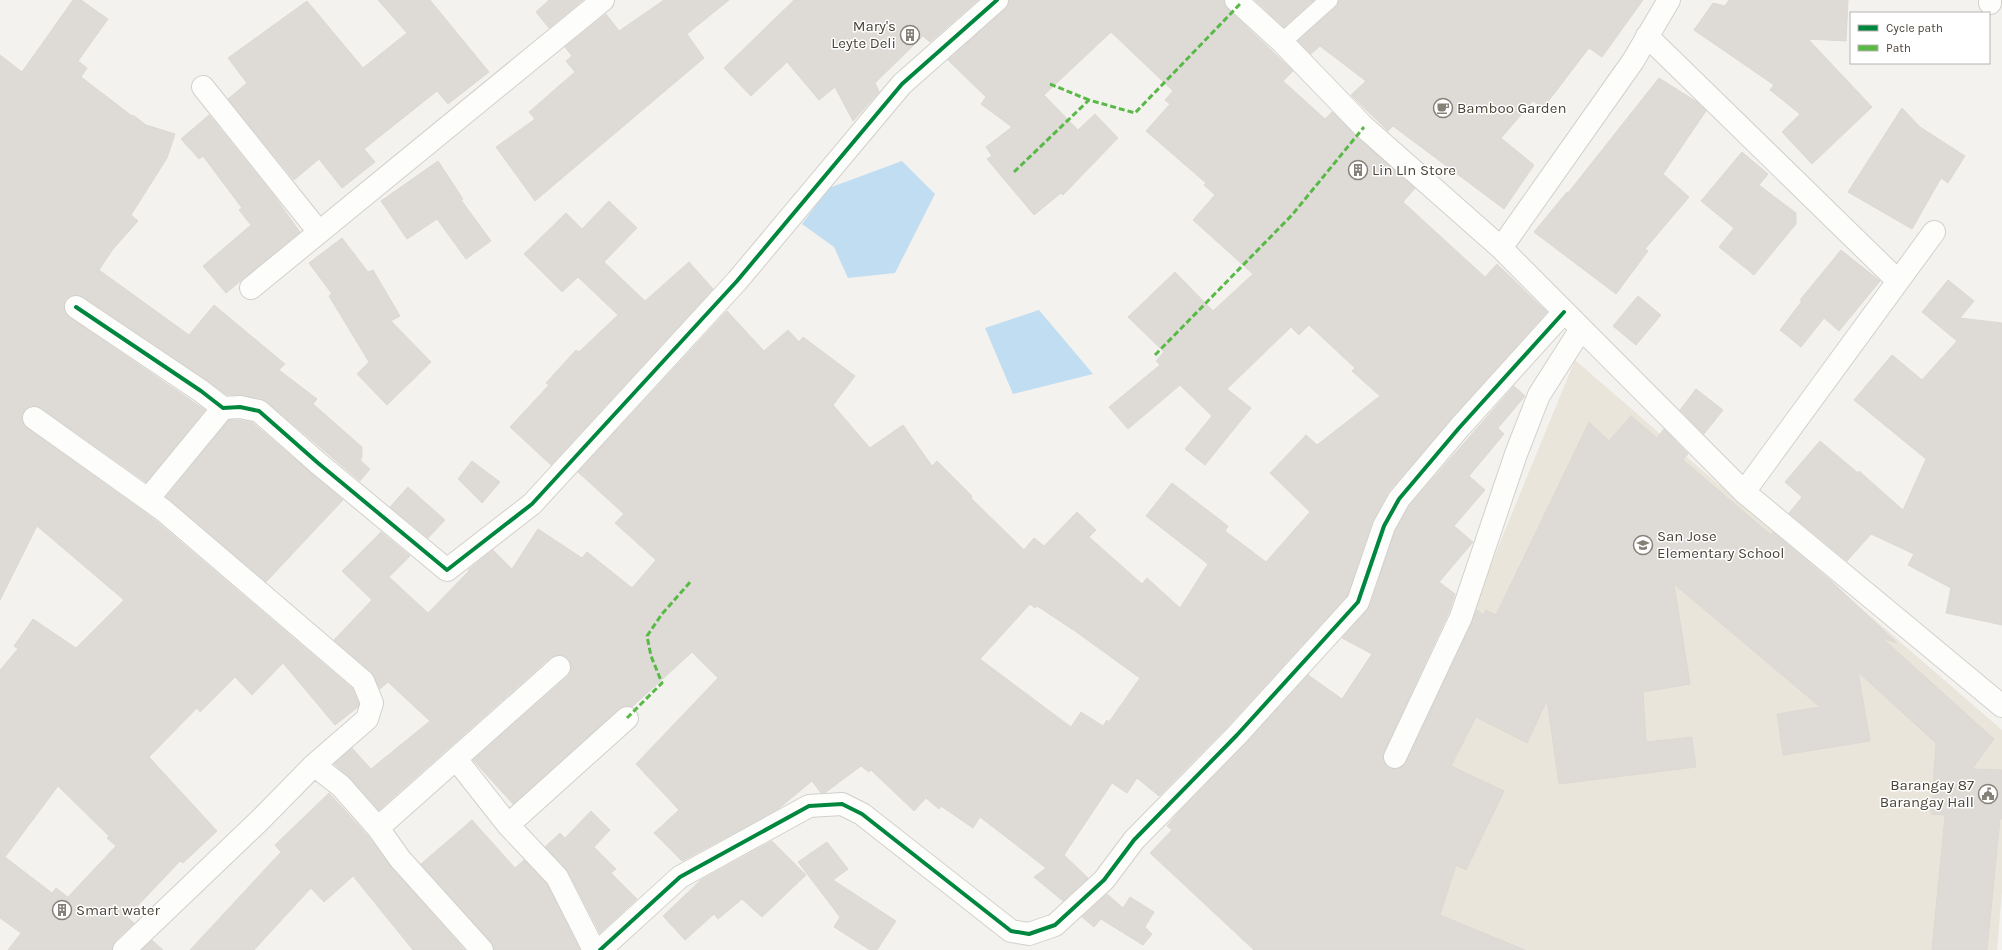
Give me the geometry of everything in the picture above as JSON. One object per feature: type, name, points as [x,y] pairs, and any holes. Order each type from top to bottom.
[{"type":"street","points":[[251,288],[604,0]]},
{"type":"street","points":[[76,307],[201,391],[223,408],[240,407],[259,411],[318,463],[447,570],[532,504],[737,281],[902,84],[997,0]]},
{"type":"street","points":[[1236,0],[1282,42],[1364,127],[1501,248],[1744,492],[2002,706]]},
{"type":"street","points":[[1501,248],[1632,61],[1669,0]]},
{"type":"street","points":[[1647,36],[1898,281]]},
{"type":"street","points":[[203,86],[319,232]]},
{"type":"street","points":[[1744,492],[1934,232]]},
{"type":"street","points":[[600,950],[680,877],[809,806],[827,804],[842,804],[862,814],[1011,931],[1029,934],[1055,925],[1104,880],[1134,840],[1237,735],[1358,602],[1384,526],[1399,499],[1458,428],[1564,312]]},
{"type":"street","points":[[1395,757],[1461,617],[1516,454],[1539,396],[1581,329]]},
{"type":"street","points":[[148,500],[223,408]]},
{"type":"street","points":[[34,418],[163,510],[363,681],[372,702],[367,719],[314,765],[259,821],[124,950]]},
{"type":"street","points":[[378,828],[559,667]]},
{"type":"street","points":[[508,825],[627,718]]},
{"type":"street","points":[[456,759],[508,825],[557,877],[594,950]]},
{"type":"street","points":[[314,765],[341,786],[378,828],[400,859],[482,950]]},
{"type":"lane","points":[[1282,42],[1329,0]]},
{"type":"shaded area","name":"San Jose Elementary School","points":[[1575,360],[2002,730],[2002,891],[1997,950],[1342,950],[1420,737]]},
{"type":"water","points":[[902,161],[935,194],[895,273],[848,278],[834,247],[802,224],[829,188]]},
{"type":"water","points":[[1039,310],[1093,374],[1013,394],[985,328]]},
{"type":"building","points":[[73,0],[81,0],[108,19],[78,61],[87,68],[81,77],[146,125],[175,134],[167,158],[131,215],[138,221],[113,249],[99,270],[189,335],[214,305],[285,364],[279,370],[317,399],[313,404],[362,447],[362,457],[360,460],[370,469],[360,481],[267,402],[243,395],[227,395],[83,297],[77,295],[70,296],[65,300],[65,313],[69,317],[205,410],[146,482],[41,408],[35,406],[28,407],[24,411],[22,417],[23,423],[27,428],[155,520],[353,689],[359,704],[358,707],[335,725],[283,663],[252,695],[235,677],[200,712],[197,708],[149,757],[217,831],[183,863],[180,861],[127,917],[134,923],[115,941],[112,950],[8,950],[21,933],[0,918],[0,670],[18,649],[14,646],[33,619],[76,648],[124,600],[37,526],[0,600],[0,55],[22,72]],"holes":[[[58,786],[109,836],[107,838],[116,846],[68,897],[56,888],[52,893],[5,857]]]},
{"type":"building","points":[[378,0],[430,0],[489,72],[448,104],[437,91],[364,149],[375,162],[342,188],[319,159],[294,180],[228,99],[247,83],[228,58],[307,1],[363,68],[407,33]]},
{"type":"building","points":[[549,0],[583,0],[549,28],[536,12]]},
{"type":"building","points":[[664,0],[729,0],[687,34],[704,58],[535,201],[496,147],[535,119],[529,112],[575,72],[566,61],[572,56],[565,47],[606,14],[619,31]]},
{"type":"building","points":[[794,0],[978,0],[930,42],[923,36],[875,83],[879,92],[853,121],[835,87],[819,100],[787,62],[751,96],[724,68]]},
{"type":"building","points":[[1009,0],[1224,0],[1228,9],[1293,71],[1283,81],[1325,119],[1332,112],[1356,136],[1415,188],[1403,202],[1485,277],[1497,264],[1547,312],[1450,420],[1389,491],[1372,522],[1347,596],[1228,726],[1159,796],[1137,778],[1127,793],[1112,783],[1064,855],[1088,878],[1063,901],[1034,877],[1046,868],[980,817],[973,828],[941,806],[939,809],[926,798],[914,811],[871,770],[869,772],[861,766],[826,792],[821,793],[812,781],[778,809],[682,861],[654,833],[679,810],[636,764],[718,678],[692,652],[632,707],[625,706],[619,709],[513,804],[473,760],[568,676],[571,671],[569,659],[563,655],[551,657],[379,810],[350,778],[334,764],[352,748],[371,769],[430,721],[388,682],[380,689],[371,672],[334,640],[372,600],[342,571],[381,532],[410,556],[389,577],[428,613],[469,571],[468,570],[493,550],[512,569],[538,529],[582,558],[587,552],[632,588],[656,560],[615,523],[624,514],[578,472],[727,311],[764,351],[788,330],[799,342],[803,337],[855,376],[833,405],[870,448],[903,425],[932,466],[937,461],[972,496],[971,498],[1024,550],[1034,538],[1044,546],[1077,512],[1096,530],[1089,537],[1142,584],[1147,578],[1180,608],[1208,564],[1146,516],[1172,483],[1228,526],[1225,531],[1266,562],[1310,512],[1270,473],[1306,435],[1317,445],[1380,396],[1352,371],[1355,368],[1309,325],[1299,335],[1291,327],[1227,389],[1251,408],[1205,465],[1185,449],[1212,416],[1180,385],[1128,429],[1109,407],[1160,365],[1156,361],[1164,352],[1128,317],[1175,272],[1213,311],[1253,274],[1193,220],[1215,195],[1204,185],[1206,183],[1146,131],[1170,104],[1165,100],[1173,91],[1111,32],[1044,95],[1078,130],[1095,114],[1118,138],[1063,195],[1061,193],[1034,215],[987,159],[992,156],[986,147],[1012,127],[981,104],[986,97],[948,60],[1005,9]],"holes":[[[1030,604],[1035,608],[1037,606],[1075,631],[1140,678],[1109,722],[1107,720],[1103,726],[1081,712],[1071,727],[980,659]]]},
{"type":"building","points":[[1255,0],[1314,0],[1284,27]]},
{"type":"building","points":[[1339,0],[1643,0],[1602,57],[1589,48],[1543,108],[1533,101],[1501,138],[1534,165],[1504,209],[1393,126],[1388,131],[1351,95],[1366,81],[1320,46],[1311,54],[1298,41],[1336,7]]},
{"type":"building","points":[[1729,0],[1848,0],[1846,41],[1808,39],[1872,107],[1812,164],[1782,132],[1800,114],[1770,90],[1774,85],[1694,30],[1713,3],[1725,6]]},
{"type":"building","points":[[1659,78],[1697,102],[1706,111],[1663,174],[1689,197],[1645,249],[1648,251],[1616,294],[1534,232],[1567,192],[1568,193]]},
{"type":"building","points":[[1902,108],[1920,127],[1965,156],[1948,183],[1941,178],[1912,229],[1848,192]]},
{"type":"building","points":[[209,115],[274,196],[300,232],[226,293],[203,266],[251,225],[239,210],[242,208],[203,156],[199,159],[181,139]]},
{"type":"building","points":[[1742,152],[1768,174],[1759,185],[1796,213],[1796,224],[1754,275],[1719,247],[1734,228],[1701,201]]},
{"type":"building","points":[[438,161],[463,199],[461,200],[491,241],[466,259],[437,219],[407,239],[381,201]]},
{"type":"building","points":[[609,201],[637,228],[604,262],[645,301],[689,262],[713,289],[551,465],[510,427],[549,385],[546,383],[576,350],[579,352],[618,315],[578,277],[562,292],[524,254],[566,213],[582,229]]},
{"type":"building","points":[[342,238],[368,272],[373,270],[400,316],[391,321],[431,362],[387,405],[357,374],[369,362],[329,296],[332,294],[309,263]]},
{"type":"building","points":[[1841,250],[1880,281],[1839,331],[1824,318],[1801,347],[1780,330],[1802,301],[1800,300]]},
{"type":"building","points":[[1948,280],[1974,301],[1960,318],[2002,323],[2002,625],[1946,613],[1951,588],[1908,565],[1914,554],[1871,534],[1847,561],[1789,513],[1802,497],[1785,482],[1820,441],[1858,473],[1859,471],[1903,510],[1926,459],[1854,400],[1892,355],[1922,380],[1957,341],[1922,312]]},
{"type":"building","points":[[1638,296],[1661,315],[1636,345],[1613,326]]},
{"type":"building","points":[[1514,386],[1525,396],[1498,428],[1504,434],[1469,476],[1485,490],[1454,526],[1473,542],[1439,582],[1455,594],[1449,612],[1384,752],[1383,758],[1385,764],[1390,768],[1396,769],[1402,767],[1406,762],[1477,610],[1483,615],[1486,610],[1496,615],[1589,422],[1609,441],[1631,416],[1657,438],[1664,429],[1688,454],[1683,460],[1771,535],[1773,532],[1830,580],[1897,643],[1882,638],[1994,739],[1972,769],[2002,770],[2002,819],[2000,819],[1987,950],[1932,950],[1945,815],[1931,814],[1936,743],[1858,672],[1870,741],[1783,755],[1777,714],[1820,707],[1674,584],[1690,684],[1643,692],[1646,742],[1692,737],[1696,767],[1559,784],[1547,700],[1527,743],[1476,717],[1451,766],[1504,791],[1466,870],[1456,865],[1440,915],[1525,950],[1254,950],[1150,853],[1172,830],[1167,826],[1179,812],[1246,743],[1308,675],[1342,699],[1372,654],[1342,638],[1370,606],[1395,531],[1409,506]]},
{"type":"building","points":[[1696,389],[1723,410],[1704,434],[1680,410]]},
{"type":"building","points":[[229,420],[239,420],[253,423],[343,500],[266,582],[166,497]]},
{"type":"building","points":[[472,461],[500,482],[482,503],[458,479]]},
{"type":"building","points":[[408,487],[445,520],[428,538],[390,507]]},
{"type":"building","points":[[329,793],[368,836],[391,867],[465,950],[413,950],[353,876],[324,902],[311,888],[254,950],[190,950],[281,852],[275,845]]},
{"type":"building","points":[[591,811],[610,830],[594,847],[616,869],[611,873],[637,899],[600,933],[568,871],[545,847],[560,833],[565,838]]},
{"type":"building","points":[[472,820],[515,868],[524,860],[547,884],[580,950],[494,950],[491,942],[421,864]]},
{"type":"building","points":[[772,841],[806,875],[762,917],[742,899],[718,919],[714,914],[685,940],[663,916],[701,880]]},
{"type":"building","points":[[827,842],[848,869],[833,880],[896,921],[877,950],[870,950],[834,927],[840,917],[798,862]]},
{"type":"building","points":[[1107,894],[1123,908],[1130,897],[1154,912],[1145,927],[1152,934],[1143,945],[1101,919],[1094,927],[1082,917]]},
{"type":"building","points":[[152,940],[163,950],[142,950]]},
{"type":"marked path","points":[[1014,172],[1089,100],[1135,113],[1240,4]]},
{"type":"marked path","points":[[1050,84],[1089,100]]},
{"type":"marked path","points":[[1155,355],[1292,215],[1364,127]]},
{"type":"marked path","points":[[627,718],[662,683],[651,656],[647,636],[662,614],[692,580]]},
{"type":"cycle path","points":[[76,307],[201,391],[223,408],[240,407],[259,411],[318,463],[447,570],[532,504],[737,281],[902,84],[997,0]]},
{"type":"cycle path","points":[[600,950],[680,877],[809,806],[842,804],[862,814],[1011,931],[1029,934],[1055,925],[1104,880],[1134,840],[1237,735],[1358,602],[1384,526],[1399,499],[1459,428],[1564,312]]},
{"type":"place","name":"Mary's Leyte Deli","points":[[910,35]]},
{"type":"place","name":"Bamboo Garden","points":[[1443,108]]},
{"type":"place","name":"Lin LIn Store","points":[[1358,170]]},
{"type":"place","name":"San Jose Elementary School","points":[[1643,545]]},
{"type":"place","name":"Barangay 87 Barangay Hall","points":[[1988,794]]},
{"type":"place","name":"Smart water","points":[[62,910]]}]
